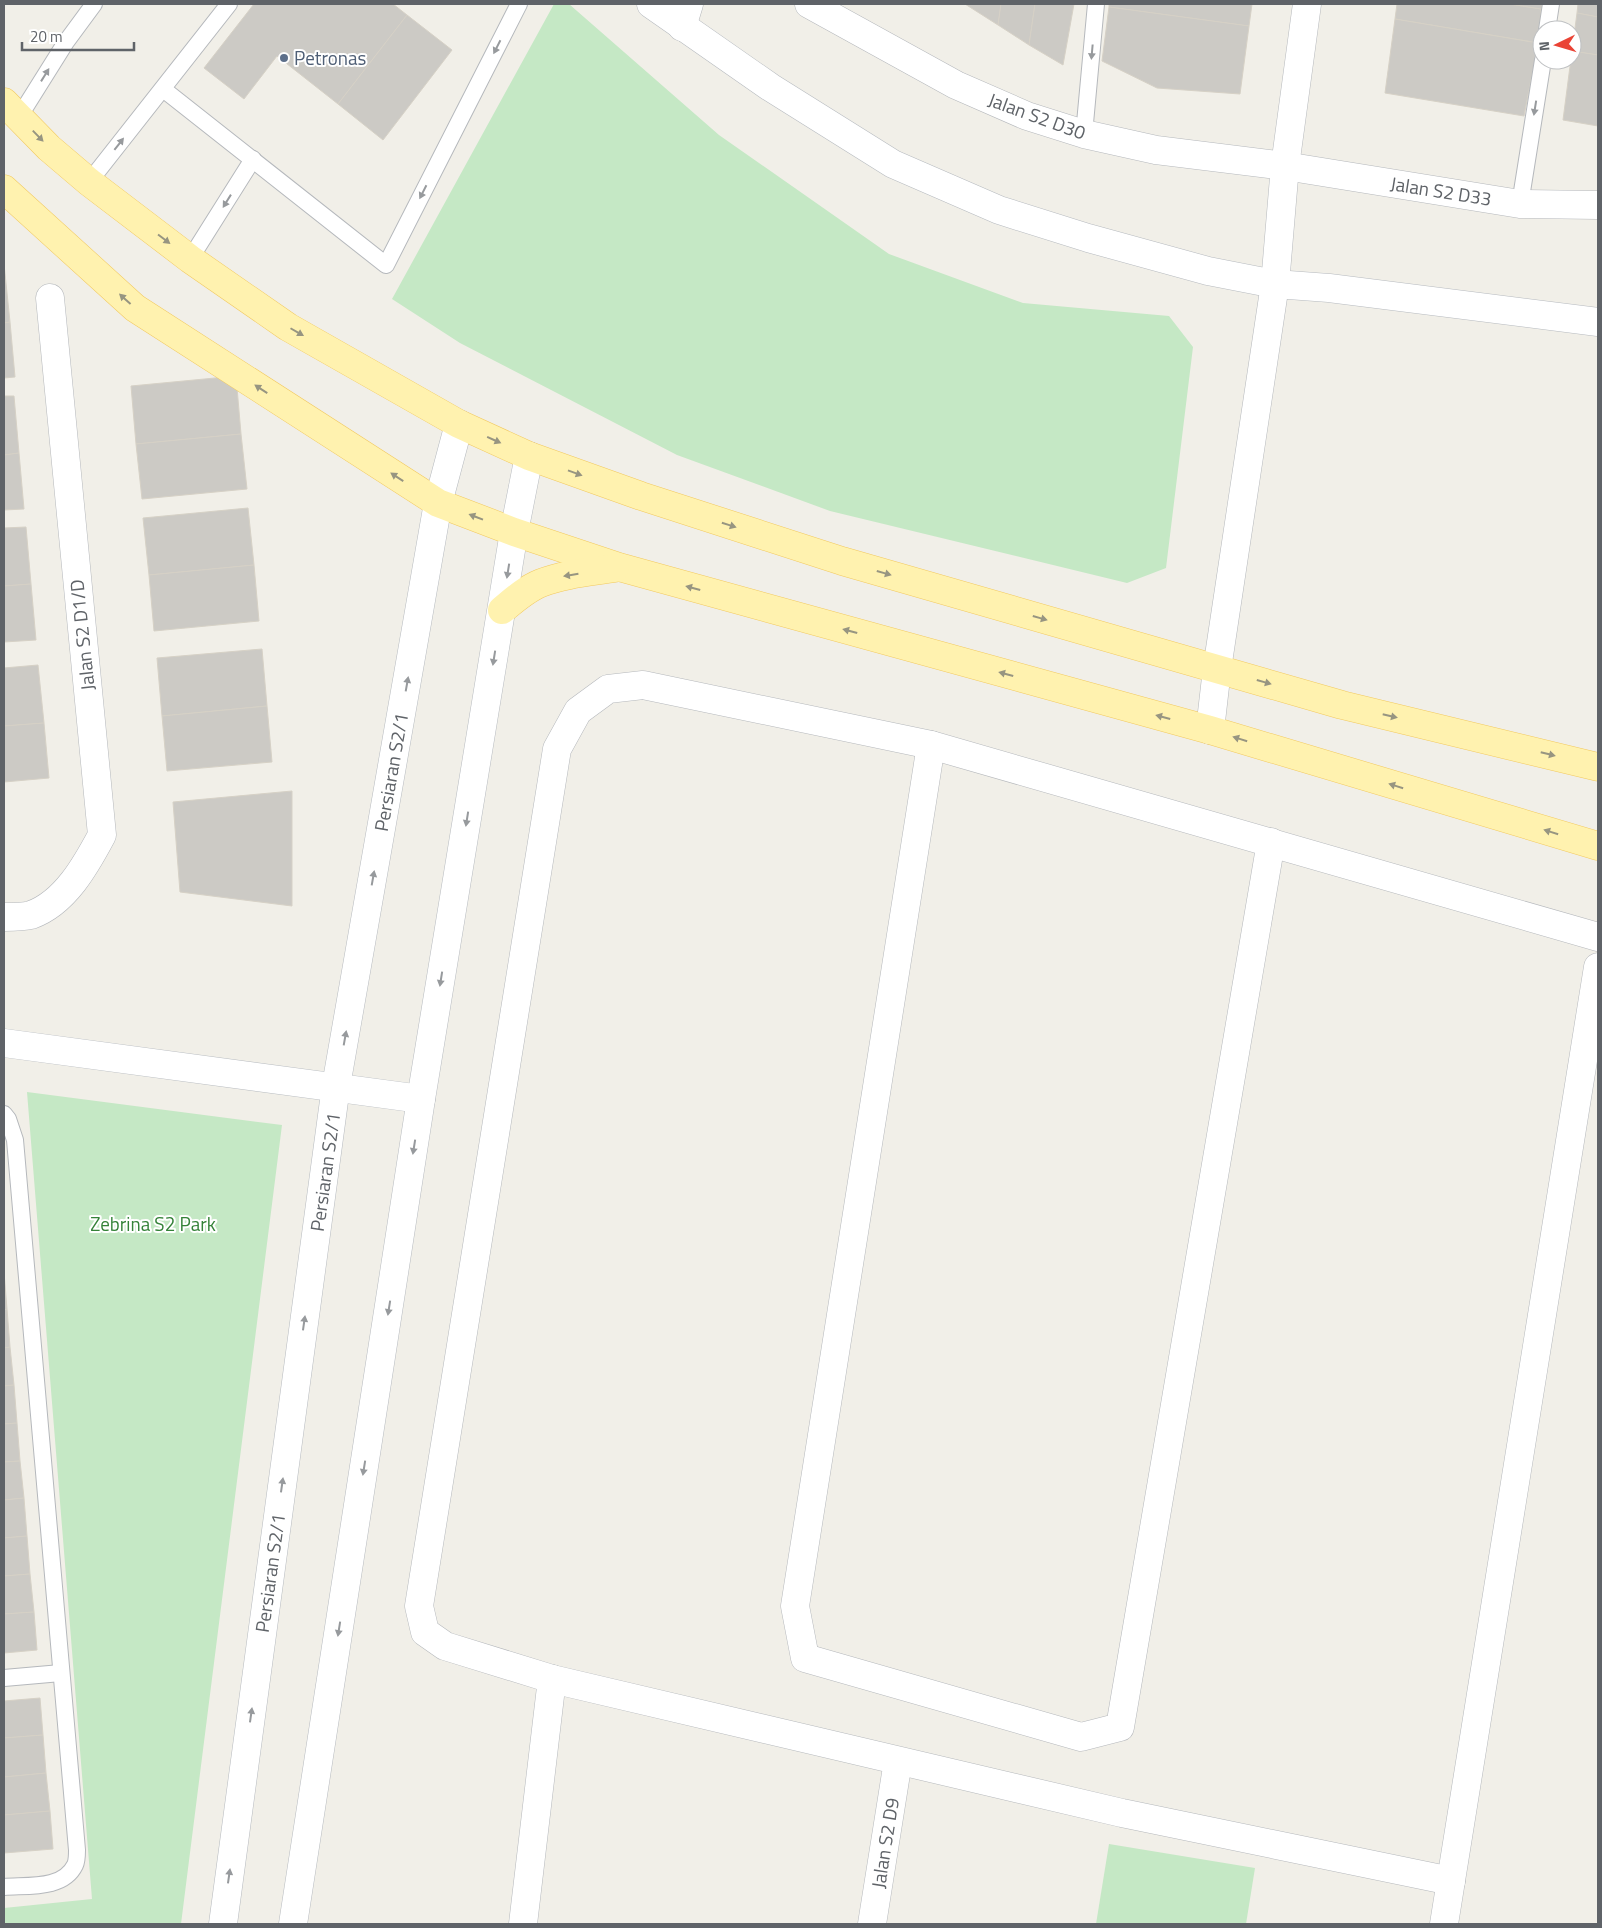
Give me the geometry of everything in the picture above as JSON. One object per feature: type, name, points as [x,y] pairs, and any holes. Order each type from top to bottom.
[{"type":"main road","points":[[11,109],[49,148],[89,182],[190,259],[288,327],[459,424],[529,456],[641,496],[842,561],[1342,705],[1598,767]]},
{"type":"main road","points":[[4,189],[135,308],[438,503],[514,532],[619,567],[1210,730],[1598,846]]},
{"type":"main road","points":[[502,610],[539,584],[560,577],[619,567]]},
{"type":"street","points":[[651,4],[686,15],[770,87],[902,168],[1000,210],[1088,238],[1208,271],[1275,284],[1329,288],[1598,322]]},
{"type":"street","name":"Jalan S2 D30","points":[[809,4],[956,85],[1027,116],[1084,134],[1156,150],[1285,166]]},
{"type":"street","points":[[1210,730],[1217,669],[1275,284],[1285,166],[1307,4]]},
{"type":"street","name":"Jalan S2 D33","points":[[1285,166],[1520,204],[1598,205]]},
{"type":"street","name":"Jalan S2 D1/D","points":[[4,918],[30,915],[58,899],[91,856],[102,835],[50,298]]},
{"type":"street","name":"Persiaran S2/1","points":[[222,1924],[336,1086],[438,503],[459,424]]},
{"type":"street","points":[[293,1924],[421,1099],[514,532],[529,456]]},
{"type":"street","points":[[1451,1881],[1122,1813],[898,1762],[552,1678],[446,1646],[425,1632],[419,1606],[558,749],[578,711],[608,689],[643,685],[931,745],[1598,937]]},
{"type":"street","points":[[931,745],[795,1606],[805,1658],[1081,1737],[1120,1727],[1271,842]]},
{"type":"street","points":[[1444,1924],[1598,967]]},
{"type":"street","points":[[4,1043],[336,1086],[421,1099]]},
{"type":"street","points":[[524,1924],[552,1678]]},
{"type":"street","name":"Jalan S2 D9","points":[[872,1924],[898,1762]]},
{"type":"lane","points":[[11,109],[66,42],[94,4]]},
{"type":"lane","points":[[89,182],[229,4]]},
{"type":"lane","points":[[163,89],[386,265],[519,4]]},
{"type":"lane","points":[[1084,134],[1096,4]]},
{"type":"lane","points":[[1549,20],[1551,4]]},
{"type":"lane","points":[[1520,204],[1540,70]]},
{"type":"lane","points":[[190,259],[252,159]]},
{"type":"lane","points":[[4,1114],[8,1119],[15,1140],[77,1850],[76,1864],[67,1877],[55,1883],[4,1887]]},
{"type":"lane","points":[[4,1678],[61,1673]]},
{"type":"green space","points":[[554,4],[569,4],[719,135],[889,254],[1023,303],[1169,316],[1193,347],[1166,568],[1127,583],[830,511],[677,455],[460,343],[392,299]]},
{"type":"green space","name":"Zebrina S2 Park","points":[[27,1092],[282,1125],[181,1924],[4,1924],[4,1908],[92,1899]]},
{"type":"green space","points":[[1109,1844],[1255,1868],[1246,1924],[1096,1924]]},
{"type":"building","points":[[254,4],[393,4],[407,15],[338,104],[277,56],[244,99],[204,68]]},
{"type":"building","points":[[965,4],[1001,4],[998,25]]},
{"type":"building","points":[[1001,4],[1035,4],[1029,45],[998,25]]},
{"type":"building","points":[[1035,4],[1074,4],[1063,65],[1029,45]]},
{"type":"building","points":[[1109,4],[1252,4],[1249,26],[1109,7]]},
{"type":"building","points":[[1397,4],[1510,4],[1541,9],[1540,20],[1532,20],[1532,42],[1395,19]]},
{"type":"building","points":[[1510,4],[1542,4],[1541,9]]},
{"type":"building","points":[[1578,4],[1598,4],[1598,17],[1577,13]]},
{"type":"building","points":[[1109,7],[1249,26],[1240,94],[1157,88],[1102,61]]},
{"type":"building","points":[[1577,13],[1598,17],[1598,55],[1582,53],[1582,20],[1576,20]]},
{"type":"building","points":[[407,15],[452,50],[383,140],[338,104]]},
{"type":"building","points":[[1395,19],[1532,42],[1533,70],[1524,116],[1385,93]]},
{"type":"building","points":[[1582,53],[1598,55],[1598,126],[1563,120],[1570,70],[1582,70]]},
{"type":"building","points":[[4,264],[10,322],[4,323]]},
{"type":"building","points":[[10,322],[15,377],[4,378],[4,323]]},
{"type":"building","points":[[236,376],[241,434],[136,444],[131,386]]},
{"type":"building","points":[[4,396],[14,396],[19,453],[4,455]]},
{"type":"building","points":[[241,434],[247,489],[142,499],[136,444]]},
{"type":"building","points":[[19,453],[24,509],[4,510],[4,455]]},
{"type":"building","points":[[248,508],[254,565],[149,575],[143,518]]},
{"type":"building","points":[[26,527],[31,584],[4,586],[4,528]]},
{"type":"building","points":[[254,565],[259,621],[154,631],[149,575]]},
{"type":"building","points":[[31,584],[36,640],[4,642],[4,586]]},
{"type":"building","points":[[262,649],[267,706],[162,716],[157,658]]},
{"type":"building","points":[[38,665],[44,723],[4,726],[4,668]]},
{"type":"building","points":[[267,706],[272,762],[167,771],[162,716]]},
{"type":"building","points":[[44,723],[49,778],[4,782],[4,726]]},
{"type":"building","points":[[292,791],[292,906],[180,892],[173,802]]},
{"type":"building","points":[[4,1272],[7,1309],[4,1310]]},
{"type":"building","points":[[7,1309],[10,1347],[4,1348],[4,1310]]},
{"type":"building","points":[[10,1347],[14,1385],[4,1386],[4,1348]]},
{"type":"building","points":[[14,1385],[17,1423],[4,1424],[4,1386]]},
{"type":"building","points":[[17,1423],[20,1461],[4,1462],[4,1424]]},
{"type":"building","points":[[20,1461],[24,1498],[4,1500],[4,1462]]},
{"type":"building","points":[[24,1498],[27,1536],[4,1538],[4,1500]]},
{"type":"building","points":[[27,1536],[30,1574],[4,1576],[4,1538]]},
{"type":"building","points":[[30,1574],[34,1612],[4,1614],[4,1576]]},
{"type":"building","points":[[34,1612],[37,1650],[4,1653],[4,1614]]},
{"type":"building","points":[[40,1698],[43,1735],[4,1738],[4,1701]]},
{"type":"building","points":[[43,1735],[46,1773],[4,1777],[4,1738]]},
{"type":"building","points":[[46,1773],[50,1811],[4,1815],[4,1777]]},
{"type":"building","points":[[50,1811],[53,1849],[4,1853],[4,1815]]},
{"type":"place","name":"Petronas","points":[[284,58]]}]
